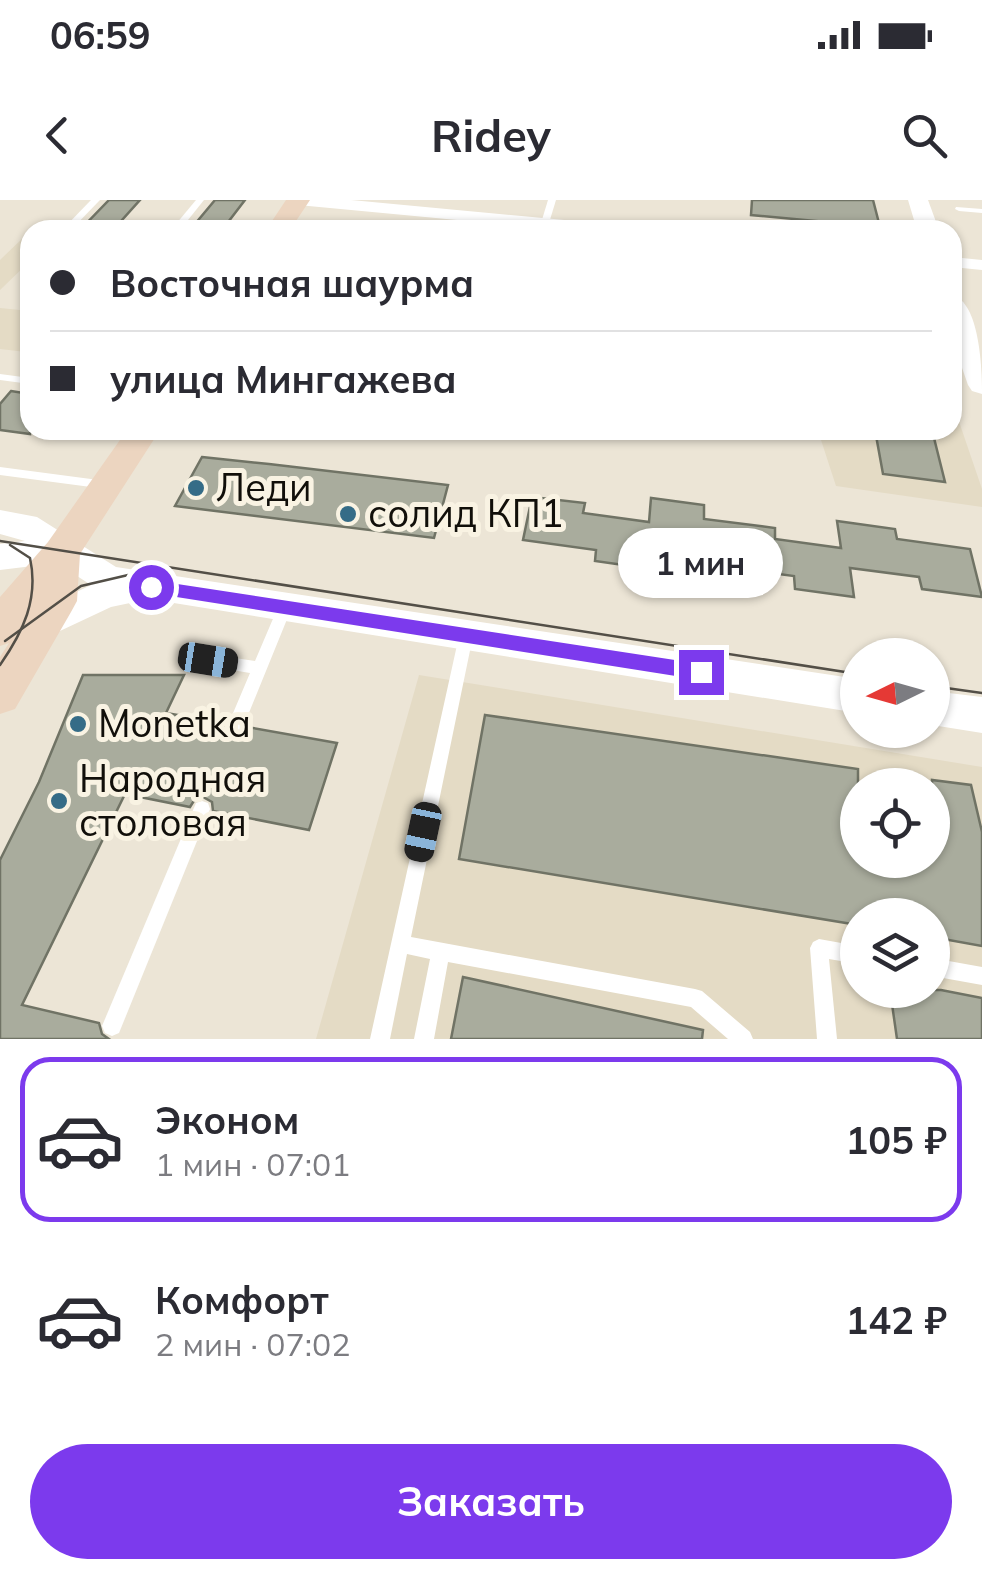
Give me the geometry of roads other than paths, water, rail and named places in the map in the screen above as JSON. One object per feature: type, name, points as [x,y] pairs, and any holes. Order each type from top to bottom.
[{"type":"main road","points":[[0,629],[62,551],[137,440]]},
{"type":"main road","points":[[0,695],[46,623],[58,596],[62,551]]},
{"type":"street","points":[[298,200],[514,220]]},
{"type":"street","points":[[962,322],[976,351],[982,385]]},
{"type":"street","points":[[13,524],[104,578],[840,693]]},
{"type":"street","points":[[0,557],[62,551]]},
{"type":"street","points":[[46,623],[106,594],[151,587]]},
{"type":"street","points":[[950,711],[982,715]]},
{"type":"lane","points":[[76,220],[96,200]]},
{"type":"lane","points":[[183,220],[200,200]]},
{"type":"lane","points":[[960,209],[982,211]]},
{"type":"lane","points":[[0,471],[106,485]]},
{"type":"lane","points":[[236,726],[285,607]]},
{"type":"lane","points":[[380,1039],[466,636]]},
{"type":"lane","points":[[208,660],[260,668]]},
{"type":"lane","points":[[112,1026],[202,809]]},
{"type":"lane","points":[[400,944],[694,998],[743,1039]]},
{"type":"lane","points":[[827,1039],[819,948],[840,952]]},
{"type":"lane","points":[[424,1039],[441,951]]},
{"type":"lane","points":[[950,970],[982,976]]},
{"type":"tram line","points":[[0,541],[840,671]]},
{"type":"tram line","points":[[10,545],[30,558],[32,573],[31,601],[21,630]]},
{"type":"tram line","points":[[21,630],[81,586],[141,572]]},
{"type":"tram line","points":[[0,665],[21,630]]},
{"type":"tram line","points":[[5,641],[21,630]]},
{"type":"tram line","points":[[950,689],[982,693]]},
{"type":"place","name":"Леди","points":[[196,488]]},
{"type":"place","name":"солид КП1","points":[[348,514]]},
{"type":"place","name":"Monetka","points":[[78,724]]},
{"type":"place","name":"Народная столовая","points":[[59,801]]}]
